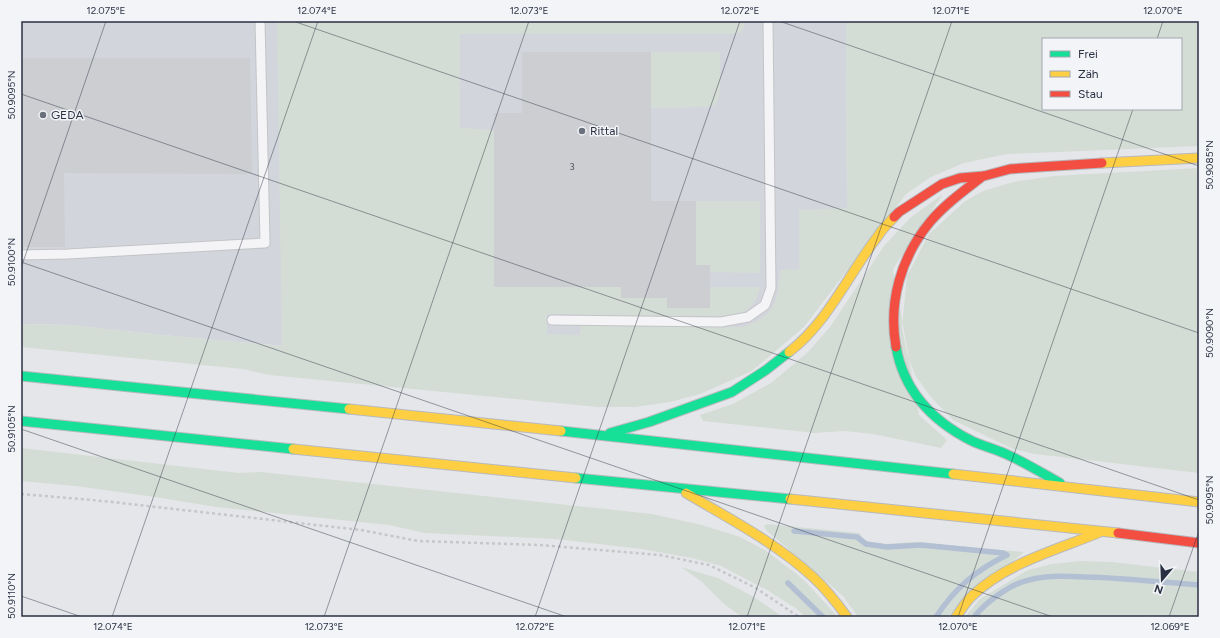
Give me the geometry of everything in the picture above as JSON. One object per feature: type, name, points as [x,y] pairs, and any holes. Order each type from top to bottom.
[{"type":"highway","points":[[600,436],[649,422],[732,392],[766,370],[798,345],[829,310],[878,235],[899,212],[942,184],[960,178],[984,176],[1010,169],[1199,158]]},
{"type":"highway","points":[[984,176],[952,200],[931,221],[915,242],[901,273],[894,301],[893,331],[899,362],[916,397],[943,424],[972,441],[1006,454],[1071,489]]},
{"type":"highway","points":[[21,376],[438,418],[830,460],[1071,489],[1199,502]]},
{"type":"highway","points":[[21,421],[1199,542]]},
{"type":"highway","points":[[680,489],[787,554],[816,578],[847,617]]},
{"type":"highway","points":[[956,617],[973,595],[1001,574],[1100,531]]},
{"type":"lane","points":[[21,255],[68,254],[265,243],[260,21]]},
{"type":"lane","points":[[552,320],[721,322],[748,317],[765,305],[771,288],[768,21]]},
{"type":"path","points":[[21,494],[104,501],[361,530],[418,541],[540,545],[660,555],[709,565],[756,588],[799,617]]},
{"type":"shaded area","points":[[21,21],[846,21],[847,208],[799,269],[769,330],[608,375],[162,335],[70,325],[21,324]]},
{"type":"shaded area","points":[[277,21],[744,21],[744,28],[740,33],[732,34],[460,34],[460,128],[494,130],[494,287],[621,287],[621,298],[667,298],[667,308],[710,308],[710,287],[760,287],[758,295],[750,308],[743,312],[730,315],[580,317],[580,314],[547,314],[547,334],[580,335],[581,326],[742,327],[753,323],[768,313],[776,300],[780,270],[799,269],[799,210],[847,208],[846,21],[1199,21],[1199,146],[1007,154],[964,163],[931,177],[906,194],[804,327],[752,371],[700,394],[670,402],[635,407],[598,407],[269,375],[243,369],[21,347],[21,324],[70,325],[282,346]]},
{"type":"shaded area","points":[[651,52],[718,52],[720,54],[720,86],[719,98],[716,103],[713,106],[706,107],[651,108]]},
{"type":"shaded area","points":[[1199,168],[1199,473],[1035,454],[1013,449],[953,420],[930,396],[915,375],[907,353],[902,327],[907,276],[929,234],[964,202],[983,191],[1013,182],[1054,176]]},
{"type":"shaded area","points":[[943,194],[893,269],[919,415],[947,440],[941,448],[873,434],[844,431],[815,433],[703,421],[700,415],[733,404],[771,383],[808,352],[830,327],[884,246],[910,218]]},
{"type":"shaded area","points":[[696,201],[760,201],[760,273],[710,272],[710,265],[696,265]]},
{"type":"shaded area","points":[[21,448],[239,473],[261,472],[652,514],[702,525],[740,537],[765,550],[803,579],[838,617],[805,617],[797,609],[767,590],[721,566],[692,558],[641,549],[556,539],[425,533],[389,525],[216,507],[76,486],[21,481]]},
{"type":"shaded area","points":[[767,524],[860,533],[864,541],[885,544],[913,542],[1024,552],[947,617],[858,617],[843,596],[766,530],[764,526]]},
{"type":"shaded area","points":[[1080,561],[1112,562],[1199,572],[1199,617],[965,617],[980,599],[1028,570],[1052,564]]},
{"type":"shaded area","points":[[681,567],[718,578],[754,597],[783,617],[742,617],[724,604],[702,582]]},
{"type":"building","points":[[522,52],[651,52],[651,201],[696,201],[696,265],[710,265],[710,308],[667,308],[667,298],[621,298],[621,287],[494,287],[494,113],[522,113]]},
{"type":"building","points":[[21,58],[250,58],[252,174],[64,173],[65,247],[21,247]]},
{"type":"waterway","points":[[794,531],[857,537],[866,544],[887,547],[921,545],[1003,553],[1007,555]]},
{"type":"waterway","points":[[936,617],[951,597],[967,581],[986,567],[1007,555]]},
{"type":"waterway","points":[[974,617],[985,605],[1014,585],[1043,577],[1064,576],[1128,579],[1199,585]]},
{"type":"waterway","points":[[788,583],[823,617]]},
{"type":"traffic: fast","points":[[896,347],[900,363],[913,391],[932,414],[944,424],[972,441],[1013,457],[1060,483]]},
{"type":"traffic: fast","points":[[610,433],[649,422],[732,392],[766,370],[789,352]]},
{"type":"traffic: fast","points":[[21,376],[349,409]]},
{"type":"traffic: fast","points":[[21,421],[293,449]]},
{"type":"traffic: fast","points":[[561,431],[953,474]]},
{"type":"traffic: fast","points":[[576,478],[790,499]]},
{"type":"traffic: slow","points":[[1102,163],[1199,158]]},
{"type":"traffic: slow","points":[[789,352],[815,327],[881,231],[894,217]]},
{"type":"traffic: slow","points":[[349,409],[561,431]]},
{"type":"traffic: slow","points":[[293,449],[576,478]]},
{"type":"traffic: slow","points":[[953,474],[1199,502]]},
{"type":"traffic: slow","points":[[686,493],[752,532],[784,553],[822,586],[847,617]]},
{"type":"traffic: slow","points":[[790,499],[1118,533]]},
{"type":"traffic: slow","points":[[956,617],[970,597],[1001,574],[1032,558],[1098,533]]},
{"type":"traffic: jam","points":[[894,217],[899,212],[942,184],[960,178],[984,176],[1010,169],[1102,163]]},
{"type":"traffic: jam","points":[[896,347],[894,330],[896,297],[904,265],[911,250],[936,215],[983,176]]},
{"type":"traffic: jam","points":[[1118,533],[1199,543]]},
{"type":"place","name":"GEDA","points":[[43,115]]},
{"type":"place","name":"Rittal","points":[[582,131]]}]
